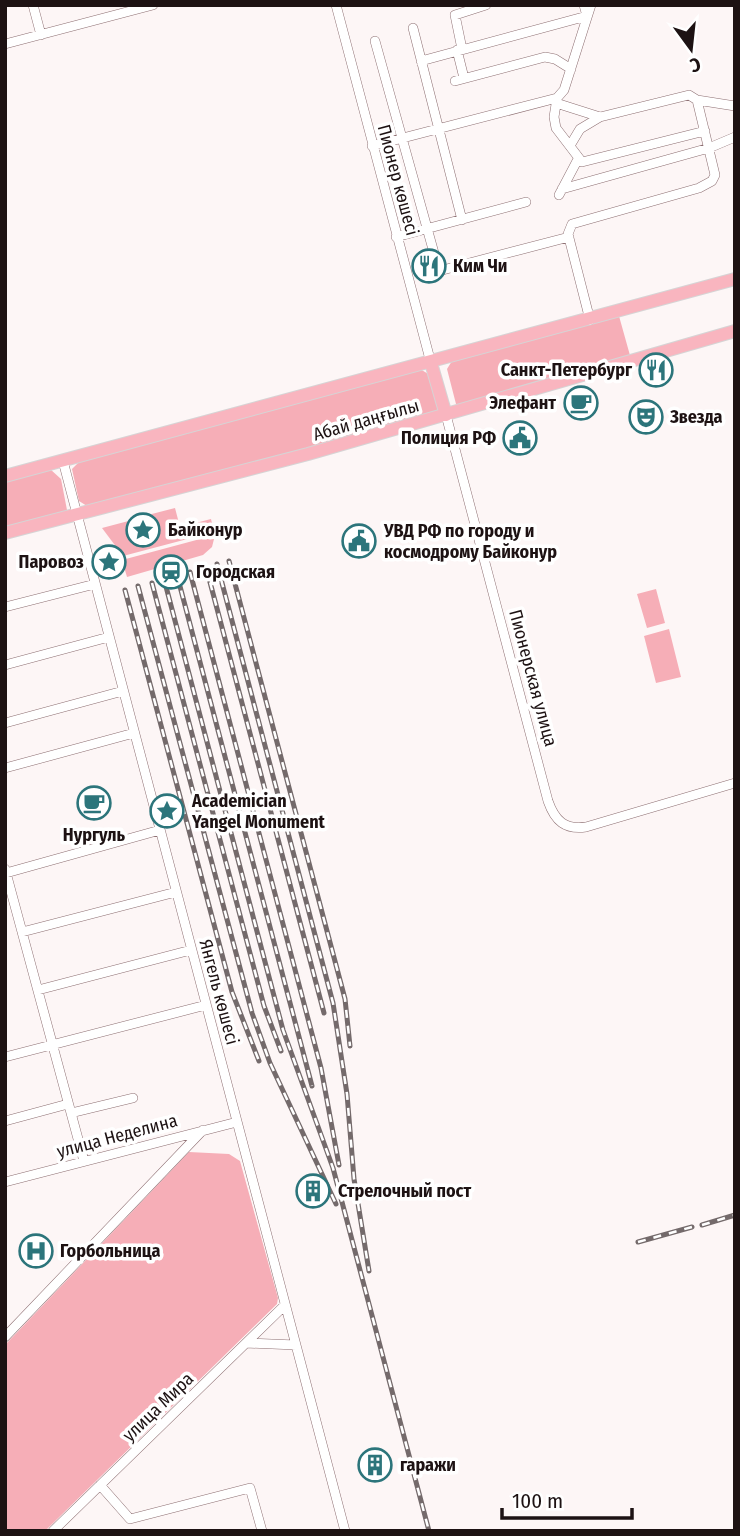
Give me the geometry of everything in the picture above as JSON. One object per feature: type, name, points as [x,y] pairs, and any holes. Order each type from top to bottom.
[{"type":"main road","points":[[5,476],[735,279]]},
{"type":"main road","name":"Абай даңғылы","points":[[5,533],[446,415],[735,331]]},
{"type":"main road","name":"Пионерская улица","points":[[431,363],[446,415]]},
{"type":"street","points":[[33,5],[41,34]]},
{"type":"street","points":[[5,44],[153,5]]},
{"type":"street","name":"Пионер көшесі","points":[[336,5],[431,363]]},
{"type":"street","points":[[486,5],[455,15],[460,50],[460,80],[545,57],[555,58],[570,69]]},
{"type":"street","points":[[584,5],[587,16]]},
{"type":"street","points":[[591,5],[564,90],[556,101],[554,117],[556,128],[571,144],[578,159],[584,162],[705,131]]},
{"type":"street","points":[[421,61],[587,16]]},
{"type":"street","points":[[412,28],[462,220]]},
{"type":"street","points":[[375,41],[439,271],[569,237]]},
{"type":"street","points":[[571,144],[580,129],[600,117],[683,94],[696,100],[735,106]]},
{"type":"street","points":[[590,320],[569,237],[572,225],[706,186],[715,175],[696,100]]},
{"type":"street","points":[[372,146],[556,101],[600,117]]},
{"type":"street","points":[[578,159],[561,192],[709,148],[735,137]]},
{"type":"street","points":[[396,237],[526,202]]},
{"type":"street","name":"Пионерская улица","points":[[446,415],[548,801],[556,819],[569,828],[586,827],[735,783]]},
{"type":"street","name":"Янгель көшесі","points":[[63,461],[345,1531]]},
{"type":"street","points":[[5,607],[95,584]]},
{"type":"street","points":[[5,665],[109,637]]},
{"type":"street","points":[[5,723],[123,691]]},
{"type":"street","points":[[5,768],[134,733]]},
{"type":"street","points":[[83,1161],[6,871],[160,830]]},
{"type":"street","points":[[22,932],[176,892]]},
{"type":"street","points":[[38,990],[191,950]]},
{"type":"street","points":[[5,1057],[206,1005]]},
{"type":"street","points":[[5,1121],[133,1098]]},
{"type":"street","name":"улица Неделина","points":[[5,1182],[237,1122]]},
{"type":"street","points":[[5,1336],[203,1130]]},
{"type":"street","name":"улица Мира","points":[[53,1531],[285,1305]]},
{"type":"street","points":[[246,1343],[296,1345]]},
{"type":"street","points":[[100,1486],[130,1519],[250,1488],[262,1531]]},
{"type":"shaded area","points":[[619,316],[631,359],[462,406],[456,404],[447,369],[452,361]]},
{"type":"shaded area","points":[[420,369],[430,375],[439,409],[435,416],[87,506],[79,501],[72,469],[80,461]]},
{"type":"shaded area","points":[[50,469],[61,479],[67,510],[65,514],[5,530],[5,479]]},
{"type":"shaded area","points":[[175,508],[180,527],[211,519],[214,532],[123,556],[102,528],[136,519],[137,533],[145,537],[150,529],[144,523],[144,516]]},
{"type":"shaded area","points":[[215,535],[212,547],[203,555],[127,577],[122,560]]},
{"type":"shaded area","points":[[656,589],[665,623],[647,628],[637,594]]},
{"type":"shaded area","points":[[669,629],[681,677],[656,683],[644,636]]},
{"type":"shaded area","points":[[189,1152],[229,1154],[240,1161],[278,1298],[277,1304],[45,1531],[5,1531],[5,1345]]},
{"type":"railway","points":[[229,561],[345,999],[350,1046]]},
{"type":"railway","points":[[217,564],[333,1003],[347,1094],[354,1179],[369,1271]]},
{"type":"railway","points":[[206,567],[324,1013]]},
{"type":"railway","points":[[190,572],[321,1068],[339,1165]]},
{"type":"railway","points":[[177,575],[312,1086]]},
{"type":"railway","points":[[164,579],[283,1030],[333,1168],[429,1531]]},
{"type":"railway","points":[[152,583],[264,1006],[281,1051]]},
{"type":"railway","points":[[138,586],[252,1013],[270,1063],[336,1204]]},
{"type":"railway","points":[[125,590],[232,992],[259,1061]]},
{"type":"railway","points":[[702,1225],[735,1215]]},
{"type":"railway","points":[[638,1242],[692,1227]]},
{"type":"place","name":"Ким Чи","points":[[429,266]]},
{"type":"place","name":"Санкт-Петербург","points":[[656,370]]},
{"type":"place","name":"Элефант","points":[[581,403]]},
{"type":"place","name":"Звезда","points":[[646,417]]},
{"type":"place","name":"Полиция РФ","points":[[520,438]]},
{"type":"place","name":"Байконур","points":[[143,530]]},
{"type":"place","name":"УВД РФ по городу и космодрому Байконур","points":[[359,541]]},
{"type":"place","name":"Паровоз","points":[[109,562]]},
{"type":"place","name":"Городская","points":[[171,572]]},
{"type":"place","name":"Нургуль","points":[[94,803]]},
{"type":"place","name":"Academician Yangel Monument","points":[[167,811]]},
{"type":"place","name":"Стрелочный пост","points":[[313,1191]]},
{"type":"place","name":"Горбольница","points":[[36,1251]]},
{"type":"place","name":"гаражи","points":[[375,1465]]}]
